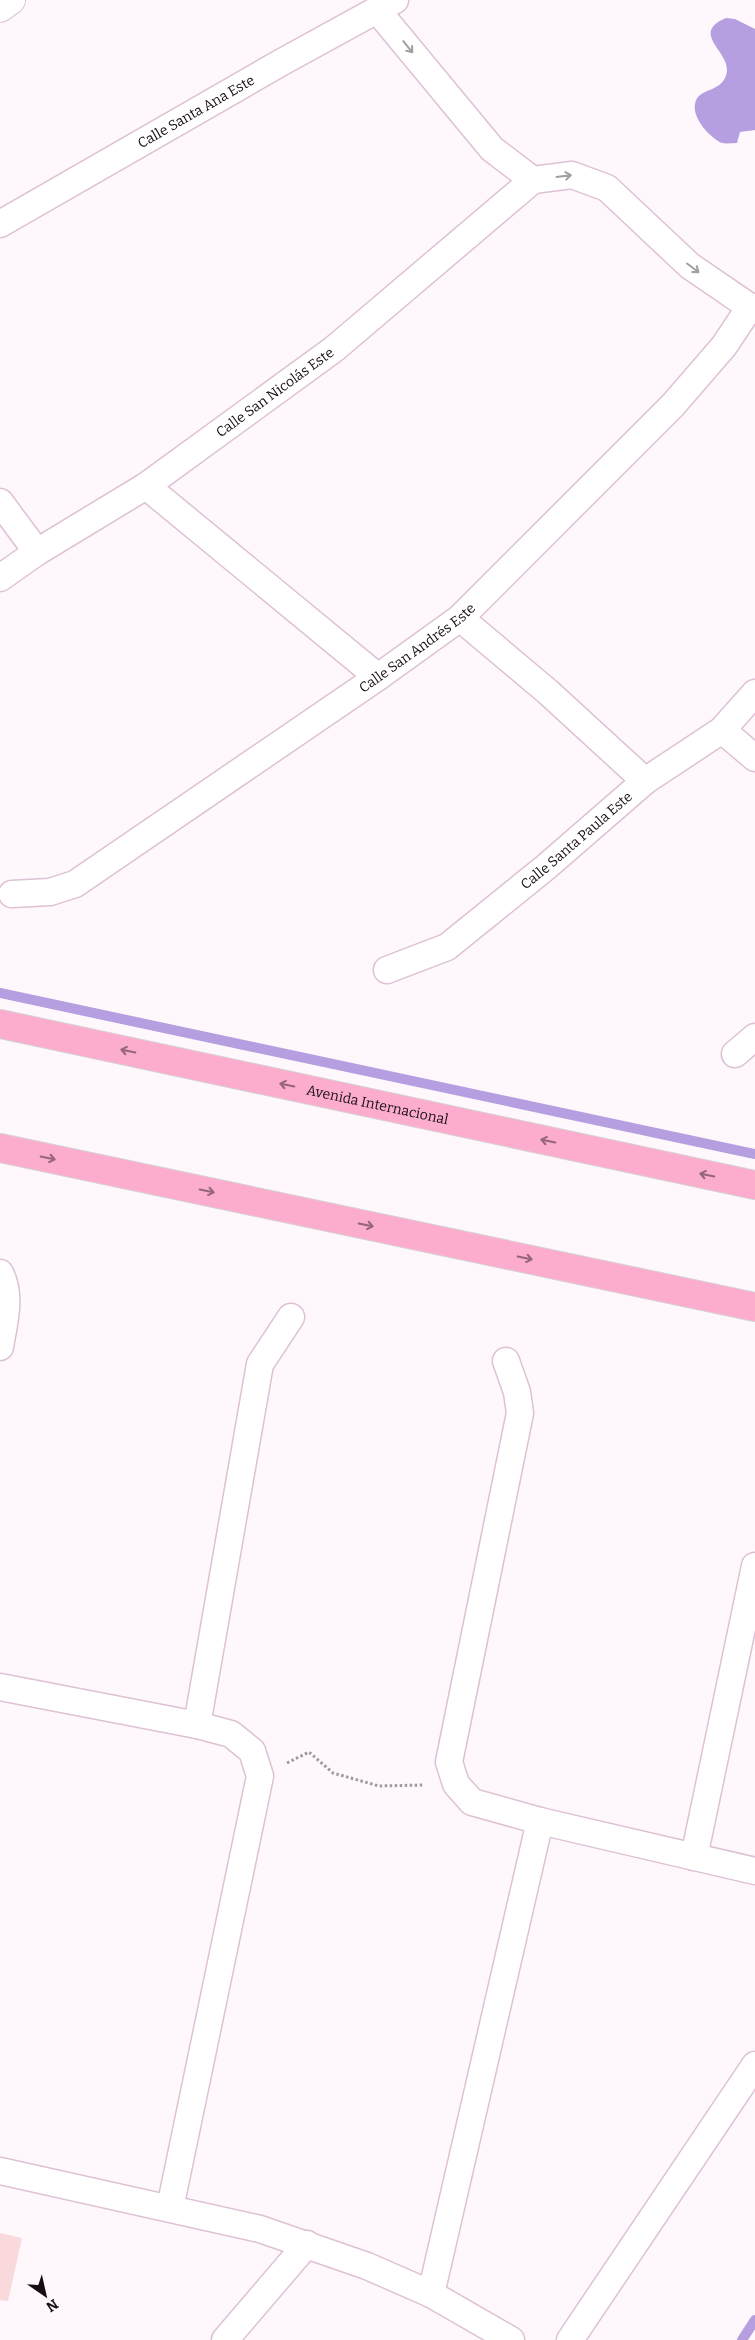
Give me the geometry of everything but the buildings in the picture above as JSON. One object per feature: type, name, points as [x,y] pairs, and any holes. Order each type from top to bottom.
[{"type":"main road","points":[[0,8],[11,0]]},
{"type":"main road","name":"Avenida Internacional","points":[[0,1024],[755,1185]]},
{"type":"main road","points":[[0,1148],[755,1307]]},
{"type":"street","points":[[386,5],[492,149],[533,180],[572,174],[607,188],[690,266],[752,307]]},
{"type":"street","name":"Calle Santa Ana Este","points":[[0,224],[231,91],[386,5]]},
{"type":"street","name":"Calle San Nicolás Este","points":[[0,578],[37,552],[146,486],[334,349],[533,180]]},
{"type":"street","name":"Calle San Andrés Este","points":[[12,894],[50,892],[75,884],[378,677],[460,618],[679,399],[724,346],[752,307]]},
{"type":"street","points":[[146,486],[378,677]]},
{"type":"street","points":[[0,502],[37,552]]},
{"type":"street","points":[[460,618],[548,692],[645,782]]},
{"type":"street","name":"Calle Santa Paula Este","points":[[387,970],[447,947],[546,867],[645,782],[722,730],[755,693]]},
{"type":"street","points":[[722,730],[755,758]]},
{"type":"street","points":[[735,1054],[755,1037]]},
{"type":"street","points":[[0,1273],[5,1282],[7,1309],[0,1347]]},
{"type":"street","points":[[197,1725],[260,1364],[291,1317]]},
{"type":"street","points":[[506,1361],[517,1392],[520,1413],[449,1762],[456,1784],[472,1802],[540,1821],[755,1871]]},
{"type":"street","points":[[694,1857],[755,1566]]},
{"type":"street","points":[[0,1687],[197,1725],[231,1734],[252,1751],[260,1776],[170,2208]]},
{"type":"street","points":[[430,2294],[540,1821]]},
{"type":"street","points":[[570,2340],[755,2065]]},
{"type":"street","points":[[0,2171],[260,2229],[307,2244],[367,2266],[430,2294],[511,2340]]},
{"type":"street","points":[[225,2340],[307,2244]]},
{"type":"path","points":[[260,1776],[309,1752],[333,1773],[379,1786],[456,1784]]},
{"type":"shaded area","points":[[726,18],[735,19],[755,29],[755,130],[740,132],[737,143],[722,143],[712,137],[699,121],[695,109],[697,98],[716,87],[725,78],[726,64],[714,43],[711,30],[716,24]]},
{"type":"shaded area","points":[[0,2233],[22,2238],[8,2301],[0,2300]]},
{"type":"waterway","points":[[0,993],[755,1154]]},
{"type":"waterway","points":[[742,2340],[755,2320]]}]
